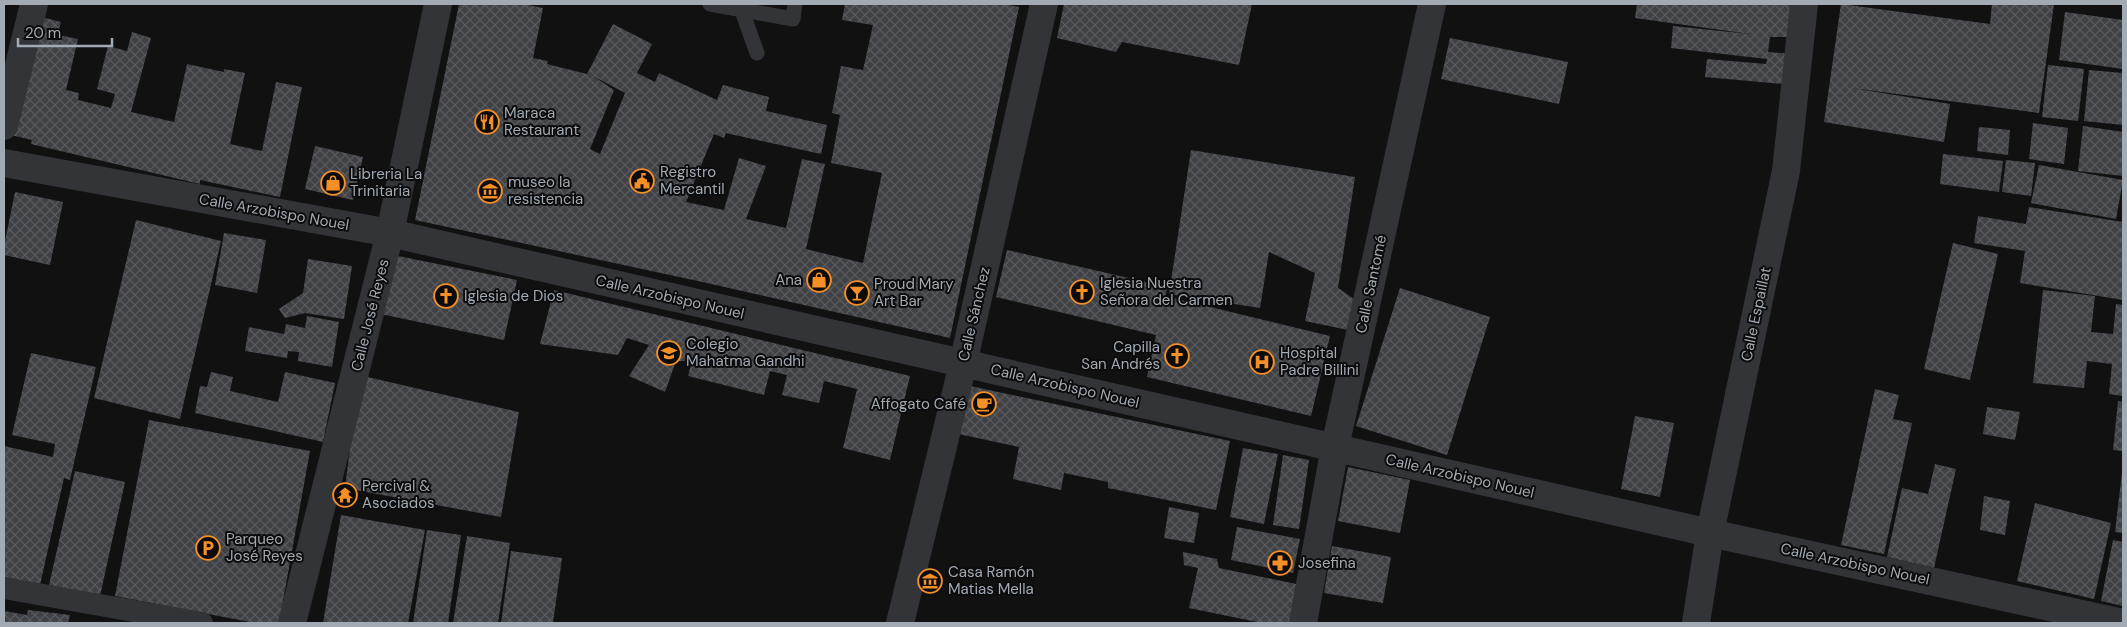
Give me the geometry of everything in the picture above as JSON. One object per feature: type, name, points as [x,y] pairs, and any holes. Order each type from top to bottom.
[{"type":"street","points":[[4,126],[34,4]]},
{"type":"street","name":"Calle José Reyes","points":[[292,623],[390,234],[438,4]]},
{"type":"street","name":"Calle Sánchez","points":[[900,623],[963,364],[1044,4]]},
{"type":"street","name":"Calle Santomé","points":[[1303,623],[1335,447],[1432,4]]},
{"type":"street","name":"Calle Espaillat","points":[[1696,623],[1710,533],[1786,171],[1804,4]]},
{"type":"street","name":"Calle Arzobispo Nouel","points":[[4,163],[390,234],[1710,533],[2123,622]]},
{"type":"street","points":[[4,588],[202,623]]},
{"type":"lane","points":[[710,4],[742,6],[793,19],[795,4]]},
{"type":"lane","points":[[742,6],[757,53]]},
{"type":"building","points":[[459,4],[523,4],[543,8],[533,58],[548,61],[547,64],[587,74],[613,24],[652,44],[637,73],[655,82],[659,73],[717,100],[723,85],[769,97],[766,111],[827,125],[821,154],[726,133],[724,138],[714,134],[686,202],[724,210],[739,158],[766,166],[746,219],[786,228],[802,159],[825,164],[806,249],[863,263],[882,173],[831,163],[840,115],[832,113],[841,66],[863,70],[873,25],[842,20],[845,4],[1003,4],[1019,7],[950,338],[415,220]],"holes":[[[593,76],[625,93],[600,154],[590,149],[614,90]]]},
{"type":"building","points":[[1064,4],[1252,4],[1239,65],[1122,42],[1116,52],[1057,38]]},
{"type":"building","points":[[1637,4],[1792,4],[1789,37],[1770,37],[1768,52],[1794,54],[1783,84],[1705,77],[1707,59],[1766,64],[1767,59],[1671,48],[1673,26],[1750,34],[1635,18]]},
{"type":"building","points":[[1841,4],[1990,24],[1992,4],[2054,4],[2039,113],[1852,88],[1950,104],[1944,142],[1824,122]]},
{"type":"building","points":[[2065,12],[2123,20],[2123,69],[2059,60]]},
{"type":"building","points":[[37,16],[61,22],[58,35],[78,39],[66,90],[79,93],[78,100],[111,108],[115,94],[97,89],[108,46],[127,51],[132,32],[151,38],[131,112],[174,122],[187,64],[224,72],[224,69],[245,73],[230,144],[262,151],[276,82],[302,87],[280,197],[200,180],[200,184],[31,144],[32,140],[11,135]]},
{"type":"building","points":[[1450,38],[1568,62],[1559,104],[1441,79]]},
{"type":"building","points":[[2048,65],[2084,69],[2078,121],[2042,117]]},
{"type":"building","points":[[2089,70],[2123,73],[2123,125],[2084,121]]},
{"type":"building","points":[[2033,123],[2068,128],[2064,164],[2029,159]]},
{"type":"building","points":[[2083,126],[2123,132],[2123,176],[2078,171]]},
{"type":"building","points":[[1979,127],[2010,130],[2008,155],[1977,151]]},
{"type":"building","points":[[315,146],[363,157],[353,200],[305,189]]},
{"type":"building","points":[[1191,150],[1355,177],[1338,288],[1354,299],[1348,330],[1305,321],[1315,273],[1269,252],[1260,308],[1169,294]]},
{"type":"building","points":[[1943,154],[2003,161],[1999,192],[1940,184]]},
{"type":"building","points":[[2006,160],[2035,163],[2031,196],[2002,192]]},
{"type":"building","points":[[2039,165],[2123,180],[2116,219],[2031,203]]},
{"type":"building","points":[[15,192],[63,202],[50,265],[4,255],[4,246]]},
{"type":"building","points":[[2029,207],[2123,222],[2123,300],[2020,283],[2025,251],[1974,243],[1978,216],[2026,224]]},
{"type":"building","points":[[136,220],[221,241],[180,419],[94,398]]},
{"type":"building","points":[[224,233],[266,240],[257,293],[215,285]]},
{"type":"building","points":[[1953,243],[1998,254],[1970,380],[1924,369]]},
{"type":"building","points":[[1007,250],[1168,287],[1165,296],[1330,336],[1311,416],[1147,377],[1156,335],[996,297]]},
{"type":"building","name":"Iglesia de Dios","points":[[388,254],[517,280],[504,340],[376,313]]},
{"type":"building","points":[[308,259],[352,266],[344,319],[305,313],[285,318],[279,309],[303,293]]},
{"type":"building","points":[[1400,288],[1490,317],[1447,455],[1356,426]]},
{"type":"building","points":[[554,290],[910,376],[890,460],[843,448],[857,389],[824,381],[819,403],[782,395],[787,375],[770,371],[764,395],[688,376],[692,361],[676,361],[665,392],[629,376],[649,345],[627,338],[618,355],[540,344]]},
{"type":"building","points":[[2043,290],[2095,296],[2091,332],[2113,334],[2116,304],[2123,305],[2123,396],[2109,394],[2112,364],[2087,361],[2084,388],[2033,383]]},
{"type":"building","points":[[307,316],[339,322],[332,367],[298,361],[299,352],[288,351],[287,358],[245,351],[249,327],[284,334],[286,324],[305,328]]},
{"type":"building","points":[[31,353],[96,367],[70,480],[64,478],[40,585],[4,577],[4,446],[53,457],[55,444],[12,435]]},
{"type":"building","points":[[211,372],[233,377],[230,391],[278,402],[285,372],[335,383],[323,442],[195,413],[200,386],[207,387]]},
{"type":"building","points":[[359,375],[519,412],[501,517],[345,488]]},
{"type":"building","points":[[970,386],[1230,441],[1216,510],[1108,488],[1108,482],[1064,473],[1061,490],[1013,479],[1019,447],[954,433]]},
{"type":"building","points":[[1875,389],[1899,395],[1893,419],[1912,423],[1884,554],[1841,545]]},
{"type":"building","points":[[2118,401],[2123,402],[2123,451],[2113,450]]},
{"type":"building","points":[[1987,407],[2020,412],[2015,440],[1983,434]]},
{"type":"building","points":[[1635,416],[1674,423],[1660,497],[1621,489]]},
{"type":"building","name":"Parqueo José Reyes","points":[[149,420],[310,451],[279,623],[255,623],[115,596]]},
{"type":"building","points":[[1243,448],[1278,454],[1264,524],[1230,517]]},
{"type":"building","points":[[1283,455],[1309,460],[1299,529],[1273,525]]},
{"type":"building","points":[[1935,464],[1956,469],[1934,568],[1887,557],[1902,488],[1928,494]]},
{"type":"building","points":[[1348,467],[1410,480],[1400,533],[1338,521]]},
{"type":"building","points":[[75,471],[125,482],[100,596],[49,585]]},
{"type":"building","points":[[2123,472],[2123,533],[2115,532]]},
{"type":"building","points":[[1984,496],[2010,501],[2005,535],[1980,530]]},
{"type":"building","points":[[2035,503],[2111,523],[2094,599],[2017,581]]},
{"type":"building","points":[[1169,507],[1199,513],[1194,543],[1164,538]]},
{"type":"building","points":[[341,515],[425,530],[408,623],[323,623]]},
{"type":"building","points":[[1237,527],[1300,539],[1293,573],[1231,560]]},
{"type":"building","points":[[427,530],[461,535],[448,623],[413,623]]},
{"type":"building","points":[[467,536],[510,543],[498,623],[453,623]]},
{"type":"building","points":[[2113,540],[2123,542],[2123,606],[2101,601]]},
{"type":"building","points":[[1332,546],[1391,557],[1383,603],[1324,593]]},
{"type":"building","points":[[511,551],[562,558],[553,623],[501,623]]},
{"type":"building","points":[[1183,552],[1217,559],[1219,568],[1301,585],[1293,623],[1262,623],[1189,608],[1198,568],[1184,565]]},
{"type":"building","points":[[28,610],[70,615],[68,623],[4,623],[4,611],[27,615]]},
{"type":"place","name":"Maraca Restaurant","points":[[487,122]]},
{"type":"place","name":"Registro Mercantil","points":[[642,181]]},
{"type":"place","name":"Libreria La Trinitaria","points":[[333,183]]},
{"type":"place","name":"museo la resistencia","points":[[490,191]]},
{"type":"place","name":"Ana","points":[[819,280]]},
{"type":"place","name":"Iglesia Nuestra Señora del Carmen","points":[[1082,292]]},
{"type":"place","name":"Proud Mary Art Bar","points":[[857,293]]},
{"type":"place","name":"Iglesia de Dios","points":[[446,296]]},
{"type":"place","name":"Colegio Mahatma Gandhi","points":[[669,353]]},
{"type":"place","name":"Capilla San Andrés","points":[[1177,356]]},
{"type":"place","name":"Hospital Padre Billini","points":[[1262,362]]},
{"type":"place","name":"Affogato Café","points":[[984,404]]},
{"type":"place","name":"Percival & Asociados","points":[[345,495]]},
{"type":"place","name":"Parqueo José Reyes","points":[[208,548]]},
{"type":"place","name":"Josefina","points":[[1280,563]]},
{"type":"place","name":"Casa Ramón Matias Mella","points":[[930,581]]}]
